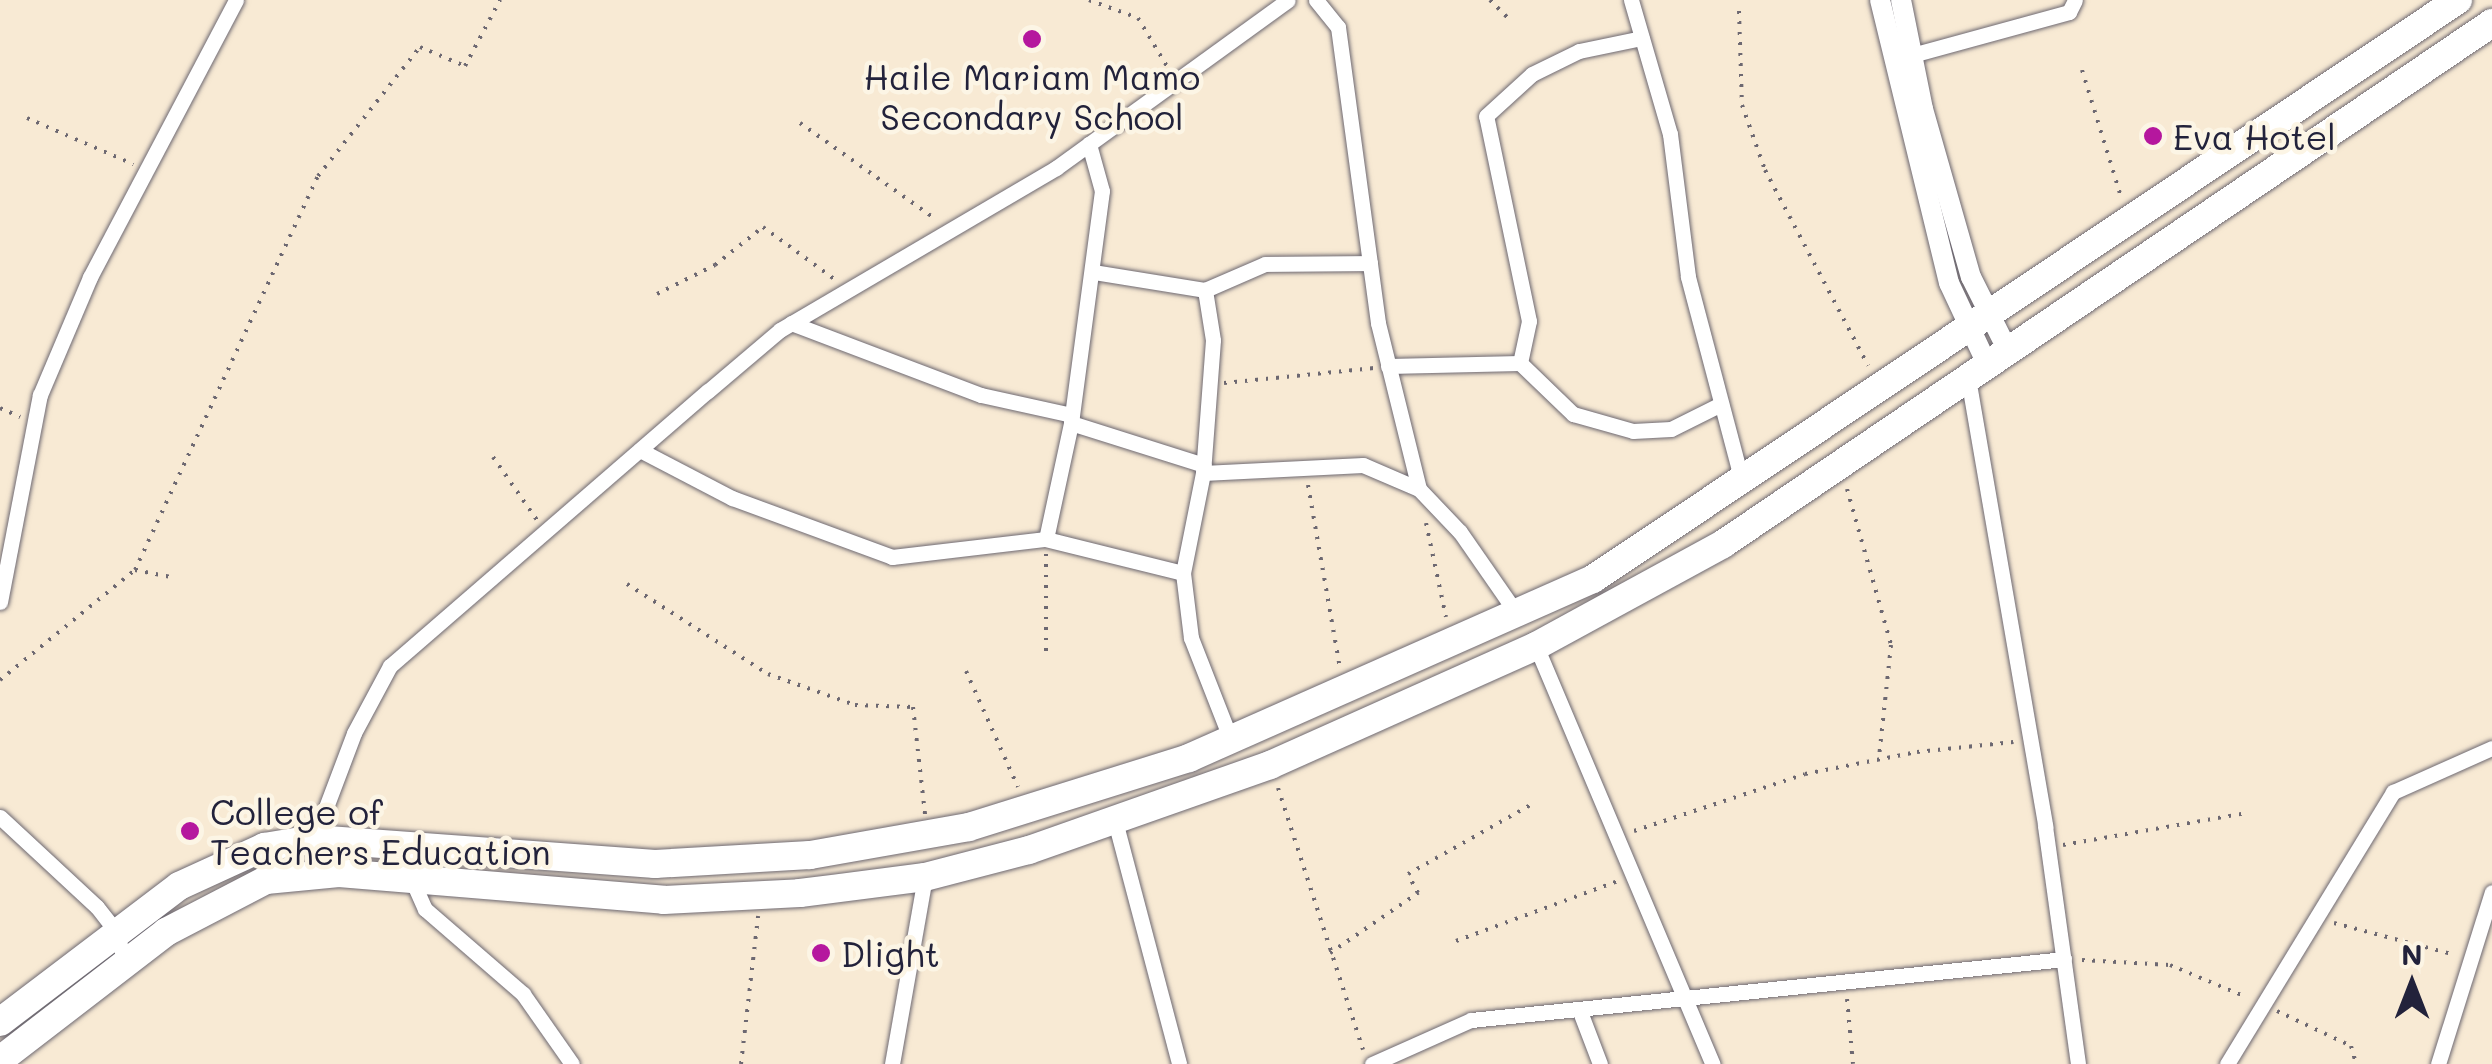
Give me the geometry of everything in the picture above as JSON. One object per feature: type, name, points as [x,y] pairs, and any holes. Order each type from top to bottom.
[{"type":"highway","points":[[0,1022],[116,931],[222,864],[264,847],[314,839],[656,864],[810,856],[928,835],[1028,809],[1231,740],[1519,618],[1593,580],[1882,392],[2458,0]]},
{"type":"highway","points":[[0,1060],[125,963],[204,908],[266,880],[338,873],[664,900],[760,896],[925,876],[1115,821],[1270,765],[1635,598],[1840,465],[2492,22]]},
{"type":"street","points":[[0,602],[40,396],[90,277],[236,0]]},
{"type":"street","points":[[314,839],[354,732],[390,666],[640,450],[791,323],[1089,144],[1288,0]]},
{"type":"street","points":[[1316,0],[1338,27],[1388,366],[1419,490]]},
{"type":"street","points":[[1631,0],[1670,134],[1688,277],[1742,485]]},
{"type":"street","points":[[1880,0],[1949,282],[1979,326]]},
{"type":"street","points":[[1901,0],[1966,259],[1987,363],[2031,740],[2078,1064]]},
{"type":"street","points":[[1912,54],[2069,12],[2076,0]]},
{"type":"street","points":[[1520,363],[1530,321],[1486,116],[1532,74],[1578,51],[1642,38]]},
{"type":"street","points":[[1046,539],[1072,419],[1094,272],[1102,191],[1089,144]]},
{"type":"street","points":[[1094,272],[1205,290],[1265,264],[1370,263]]},
{"type":"street","points":[[1205,290],[1213,340],[1210,383],[1203,469],[1182,573],[1191,638],[1231,740]]},
{"type":"street","points":[[791,323],[981,395],[1072,419],[1203,469],[1363,465],[1419,490],[1460,532],[1519,618]]},
{"type":"street","points":[[1388,366],[1520,363],[1573,414],[1598,425],[1671,429],[1721,404]]},
{"type":"street","points":[[640,450],[732,498],[892,556],[1046,539],[1182,573]]},
{"type":"street","points":[[1536,646],[1632,875],[1668,947],[1681,999],[1713,1064]]},
{"type":"street","points":[[2227,1064],[2393,792],[2492,748]]},
{"type":"street","points":[[0,817],[116,931],[125,963]]},
{"type":"street","points":[[1115,821],[1179,1064]]},
{"type":"street","points":[[414,847],[412,880],[425,910],[523,994],[572,1064]]},
{"type":"street","points":[[892,1064],[925,876]]},
{"type":"street","points":[[2438,1064],[2474,960],[2492,892]]},
{"type":"street","points":[[1370,1064],[1471,1020],[2064,959]]},
{"type":"street","points":[[1579,1010],[1600,1064]]},
{"type":"path","points":[[0,680],[134,570],[318,176],[420,47],[464,66],[500,0]]},
{"type":"path","points":[[1089,0],[1138,18],[1176,81]]},
{"type":"path","points":[[1490,0],[1511,21]]},
{"type":"path","points":[[1739,10],[1742,105],[1765,170],[1882,392]]},
{"type":"path","points":[[2082,70],[2130,224]]},
{"type":"path","points":[[28,118],[147,170]]},
{"type":"path","points":[[800,123],[950,230]]},
{"type":"path","points":[[657,294],[715,265],[762,227],[848,290]]},
{"type":"path","points":[[1210,383],[1388,366]]},
{"type":"path","points":[[493,457],[546,532]]},
{"type":"path","points":[[1840,465],[1891,645],[1878,760]]},
{"type":"path","points":[[1305,466],[1344,692]]},
{"type":"path","points":[[1419,490],[1452,646]]},
{"type":"path","points":[[1046,539],[1046,658]]},
{"type":"path","points":[[134,570],[172,577]]},
{"type":"path","points":[[627,584],[768,674],[855,705],[913,707],[928,835]]},
{"type":"path","points":[[966,672],[1028,809]]},
{"type":"path","points":[[1616,837],[1805,774],[2031,740]]},
{"type":"path","points":[[1270,765],[1370,1064]]},
{"type":"path","points":[[1330,952],[1418,893],[1408,874],[1532,804]]},
{"type":"path","points":[[2048,847],[2247,813]]},
{"type":"path","points":[[1456,941],[1632,875]]},
{"type":"path","points":[[741,1064],[760,896]]},
{"type":"path","points":[[2315,918],[2474,960]]},
{"type":"path","points":[[2064,959],[2170,966],[2351,1046],[2356,1064]]},
{"type":"path","points":[[1846,982],[1853,1064]]},
{"type":"place","name":"Haile Mariam Mamo Secondary School","points":[[1032,39]]},
{"type":"place","name":"Eva Hotel","points":[[2153,136]]},
{"type":"place","name":"College of Teachers Education","points":[[190,831]]},
{"type":"place","name":"Dlight","points":[[821,953]]}]
